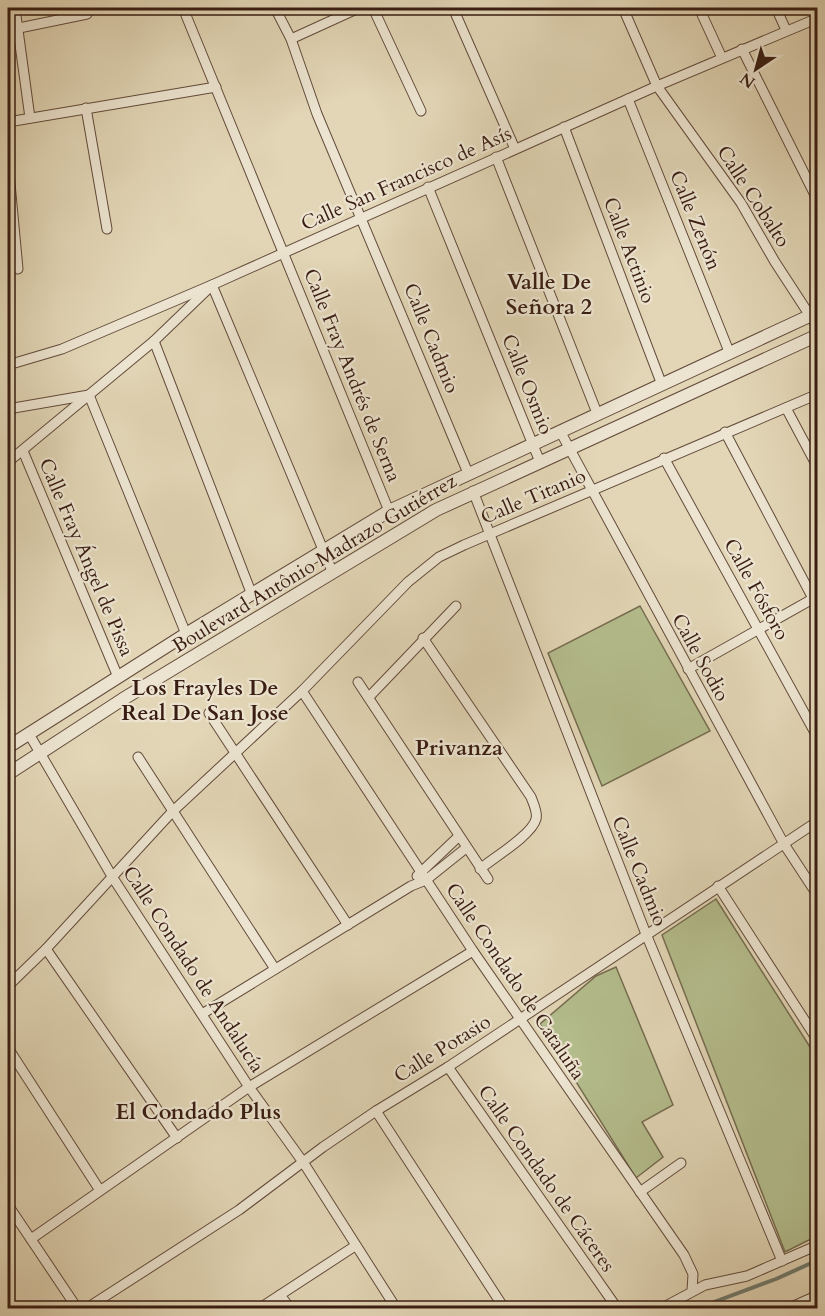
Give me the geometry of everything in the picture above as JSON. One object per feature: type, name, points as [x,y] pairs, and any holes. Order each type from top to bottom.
[{"type":"street","points":[[15,8],[30,118]]},
{"type":"street","name":"Calle Fray Andrés de Serna","points":[[183,8],[389,511]]},
{"type":"street","name":"Calle Cadmio","points":[[275,8],[291,39],[321,123],[468,473]]},
{"type":"street","points":[[291,39],[359,8]]},
{"type":"street","points":[[373,8],[421,111]]},
{"type":"street","points":[[453,8],[515,149]]},
{"type":"street","name":"Calle Cobalto","points":[[623,8],[657,86],[741,203],[813,314],[818,327]]},
{"type":"street","points":[[699,8],[722,57]]},
{"type":"street","points":[[776,8],[786,30]]},
{"type":"street","points":[[19,28],[87,14]]},
{"type":"street","points":[[815,19],[818,30]]},
{"type":"street","name":"Calle San Francisco de Asís","points":[[8,365],[62,349],[212,285],[722,57],[815,19]]},
{"type":"street","points":[[742,49],[818,201]]},
{"type":"street","points":[[8,122],[216,87]]},
{"type":"street","name":"Calle Zenón","points":[[628,99],[729,354]]},
{"type":"street","points":[[86,108],[107,229]]},
{"type":"street","name":"Calle Actinio","points":[[564,127],[662,385]]},
{"type":"street","points":[[496,157],[597,413]]},
{"type":"street","points":[[8,162],[18,269]]},
{"type":"street","name":"Calle Osmio","points":[[428,187],[540,462]]},
{"type":"street","points":[[8,462],[154,341],[212,285],[322,552],[332,571]]},
{"type":"street","name":"Boulevard Antônio Madrazo Gutiérrez","points":[[8,747],[186,634],[389,511],[813,314]]},
{"type":"street","name":"Boulevard Antônio Madrazo Gutiérrez","points":[[8,774],[123,699],[332,571],[473,491],[818,335]]},
{"type":"street","points":[[154,341],[252,595]]},
{"type":"street","name":"Calle Titanio","points":[[8,986],[113,878],[172,812],[302,691],[425,567],[439,557],[491,533],[818,394]]},
{"type":"street","points":[[8,409],[88,395]]},
{"type":"street","points":[[88,395],[186,634]]},
{"type":"street","points":[[786,408],[818,468]]},
{"type":"street","name":"Calle Sodio","points":[[560,431],[567,449],[784,844],[818,897]]},
{"type":"street","points":[[725,432],[815,598],[818,608]]},
{"type":"street","name":"Calle Fray Ángel de Pissa","points":[[23,451],[118,677]]},
{"type":"street","name":"Calle Fósforo","points":[[664,458],[818,738]]},
{"type":"street","name":"Calle Cadmio","points":[[473,491],[646,934],[782,1261]]},
{"type":"street","points":[[688,669],[815,598]]},
{"type":"street","points":[[369,698],[423,638],[456,606]]},
{"type":"street","points":[[423,638],[531,797],[536,812],[537,818],[531,829],[480,869]]},
{"type":"street","points":[[358,682],[458,837],[488,879]]},
{"type":"street","name":"Calle Condado de Cataluña","points":[[302,691],[473,951],[689,1264],[693,1274],[692,1291]]},
{"type":"street","points":[[209,713],[348,926]]},
{"type":"street","name":"Calle Condado de Andalucía","points":[[29,734],[113,878],[249,1087],[303,1162],[396,1308]]},
{"type":"street","points":[[138,757],[275,969]]},
{"type":"street","name":"Calle Potasio","points":[[87,1308],[239,1210],[376,1111],[448,1067],[818,821]]},
{"type":"street","points":[[423,876],[458,837]]},
{"type":"street","points":[[202,1014],[348,926],[466,848]]},
{"type":"street","points":[[718,886],[818,1041]]},
{"type":"street","points":[[46,949],[177,1138]]},
{"type":"street","points":[[32,1239],[99,1189],[249,1087],[473,951]]},
{"type":"street","points":[[8,1048],[99,1189]]},
{"type":"street","name":"Calle Condado de Cáceres","points":[[448,1067],[617,1308]]},
{"type":"street","points":[[376,1111],[504,1308]]},
{"type":"street","points":[[640,1192],[681,1163]]},
{"type":"street","points":[[8,1205],[76,1308]]},
{"type":"street","points":[[662,1308],[705,1285],[747,1276],[818,1245]]},
{"type":"street","points":[[260,1308],[355,1246]]},
{"type":"street","points":[[280,1295],[290,1308]]},
{"type":"street","points":[[789,1308],[818,1295]]},
{"type":"green space","points":[[640,606],[710,731],[602,786],[548,653]]},
{"type":"green space","points":[[716,899],[817,1058],[817,1236],[785,1252],[662,935]]},
{"type":"green space","points":[[616,967],[673,1105],[642,1122],[663,1157],[636,1178],[540,1024],[596,976]]},
{"type":"waterway","points":[[698,1308],[776,1279],[818,1260]]},
{"type":"district","name":"Valle De Señora 2","points":[[549,294]]},
{"type":"district","name":"Los Frayles De Real De San Jose","points":[[205,700]]},
{"type":"district","name":"Privanza","points":[[459,747]]},
{"type":"district","name":"El Condado Plus","points":[[198,1111]]}]
